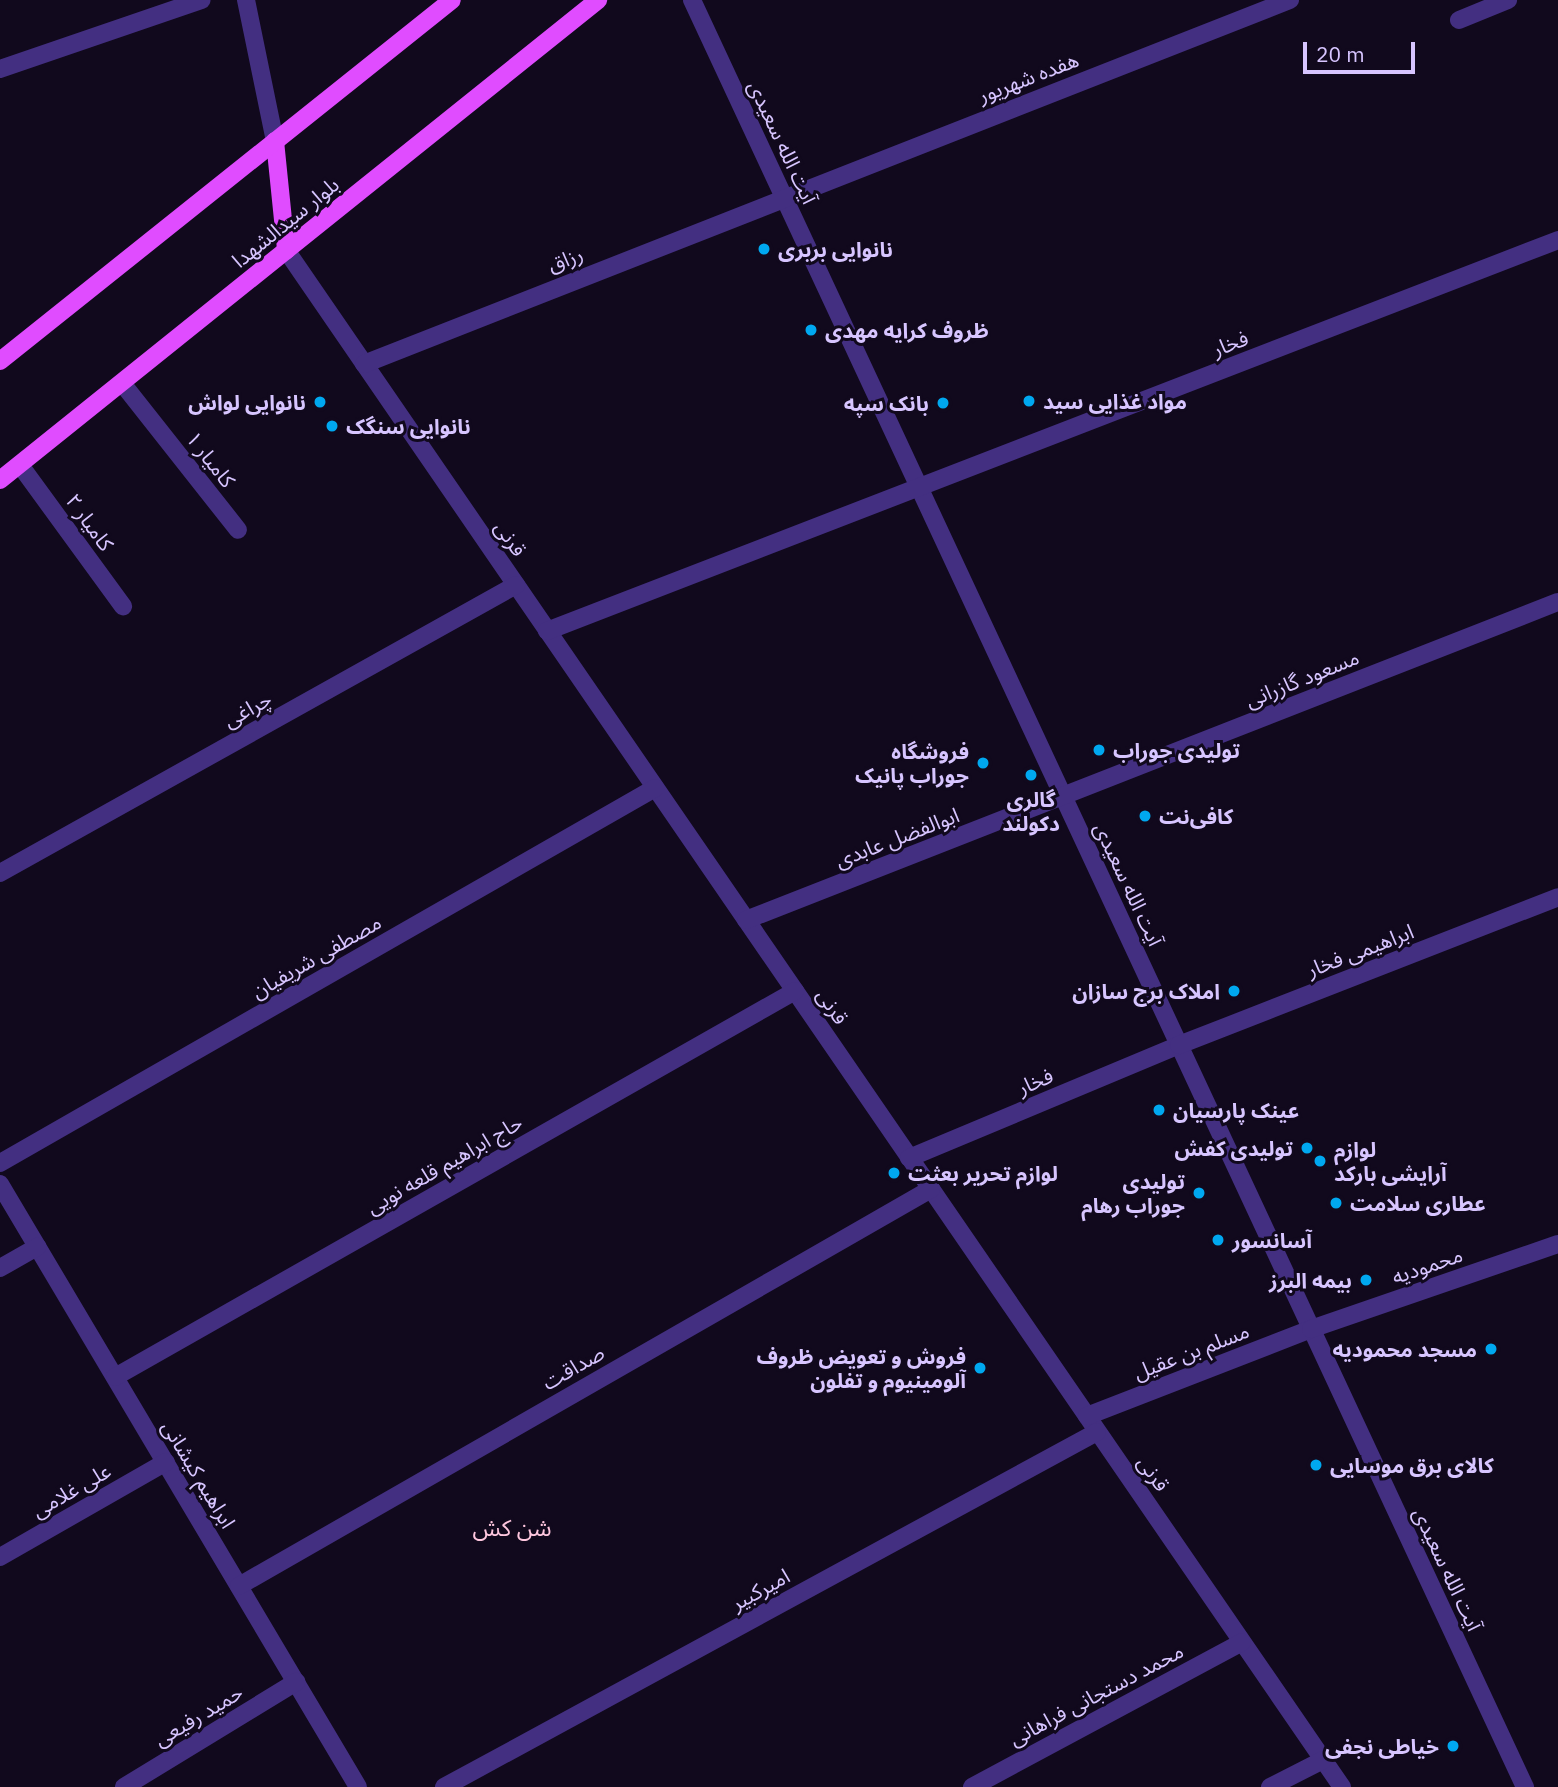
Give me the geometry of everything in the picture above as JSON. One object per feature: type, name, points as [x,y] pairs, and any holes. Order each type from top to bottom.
[{"type":"main road","points":[[0,361],[452,0]]},
{"type":"main road","name":"بلوار سیدالشهدا","points":[[0,480],[598,0]]},
{"type":"main road","points":[[275,141],[286,250]]},
{"type":"street","points":[[0,69],[202,0]]},
{"type":"street","points":[[246,0],[275,141]]},
{"type":"street","name":"آیت الله سعیدی","points":[[692,0],[1525,1787]]},
{"type":"street","name":"هفده شهریور","points":[[783,196],[1290,0]]},
{"type":"street","points":[[1459,20],[1508,0]]},
{"type":"street","name":"رزاق","points":[[364,364],[783,196]]},
{"type":"street","name":"فخار","points":[[547,632],[1558,240]]},
{"type":"street","name":"قرنی","points":[[286,250],[1342,1787]]},
{"type":"street","name":"کامیار ۱","points":[[122,383],[238,530]]},
{"type":"street","name":"کامیار ۲","points":[[20,465],[123,606]]},
{"type":"street","name":"چراغی","points":[[0,873],[516,585]]},
{"type":"street","name":"مسعود گازرانی","points":[[1063,797],[1558,602]]},
{"type":"street","name":"مصطفی شریفیان","points":[[0,1163],[655,788]]},
{"type":"street","name":"ابوالفضل عابدی","points":[[746,920],[1063,797]]},
{"type":"street","name":"ابراهیمی فخار","points":[[1179,1045],[1558,897]]},
{"type":"street","name":"حاج ابراهیم قلعه نویی","points":[[115,1377],[795,991]]},
{"type":"street","name":"فخار","points":[[909,1158],[1179,1045]]},
{"type":"street","name":"ابراهیم کیشانی","points":[[0,1184],[358,1787]]},
{"type":"street","name":"صداقت","points":[[239,1586],[930,1189]]},
{"type":"street","name":"محمودیه","points":[[1311,1329],[1558,1244]]},
{"type":"street","points":[[0,1268],[37,1247]]},
{"type":"street","name":"مسلم بن عقیل","points":[[1087,1416],[1311,1329]]},
{"type":"street","name":"امیرکبیر","points":[[444,1787],[1097,1432]]},
{"type":"street","name":"علی غلامی","points":[[0,1557],[166,1462]]},
{"type":"street","name":"محمد دستجانی فراهانی","points":[[972,1787],[1242,1642]]},
{"type":"street","name":"حمید رفیعی","points":[[124,1787],[296,1682]]},
{"type":"street","points":[[1270,1787],[1323,1760]]},
{"type":"place","name":"نانوایی بربری","points":[[764,249]]},
{"type":"place","name":"ظروف کرایه مهدی","points":[[811,330]]},
{"type":"place","name":"مواد غذایی سید","points":[[1029,401]]},
{"type":"place","name":"نانوایی لواش","points":[[320,402]]},
{"type":"place","name":"بانک سپه","points":[[943,403]]},
{"type":"place","name":"نانوایی سنگک","points":[[332,426]]},
{"type":"place","name":"تولیدی جوراب","points":[[1099,750]]},
{"type":"place","name":"فروشگاه جوراب پانیک","points":[[983,763]]},
{"type":"place","name":"گالری دکولند","points":[[1031,775]]},
{"type":"place","name":"کافی‌نت","points":[[1145,816]]},
{"type":"place","name":"املاک برج سازان","points":[[1234,991]]},
{"type":"place","name":"عینک پارسیان","points":[[1159,1110]]},
{"type":"place","name":"تولیدی کفش","points":[[1307,1148]]},
{"type":"place","name":"لوازم آرایشی بارکد","points":[[1320,1161]]},
{"type":"place","name":"لوازم تحریر بعثت","points":[[894,1173]]},
{"type":"place","name":"تولیدی جوراب رهام","points":[[1199,1193]]},
{"type":"place","name":"عطاری سلامت","points":[[1336,1203]]},
{"type":"place","name":"آسانسور","points":[[1218,1240]]},
{"type":"place","name":"بیمه البرز","points":[[1366,1280]]},
{"type":"place","name":"مسجد محمودیه","points":[[1491,1349]]},
{"type":"place","name":"فروش و تعویض ظروف آلومینیوم و تفلون","points":[[980,1368]]},
{"type":"place","name":"کالای برق موسایی","points":[[1316,1465]]},
{"type":"place","name":"خیاطی نجفی","points":[[1453,1746]]},
{"type":"district","name":"شن کش","points":[[512,1527]]}]
